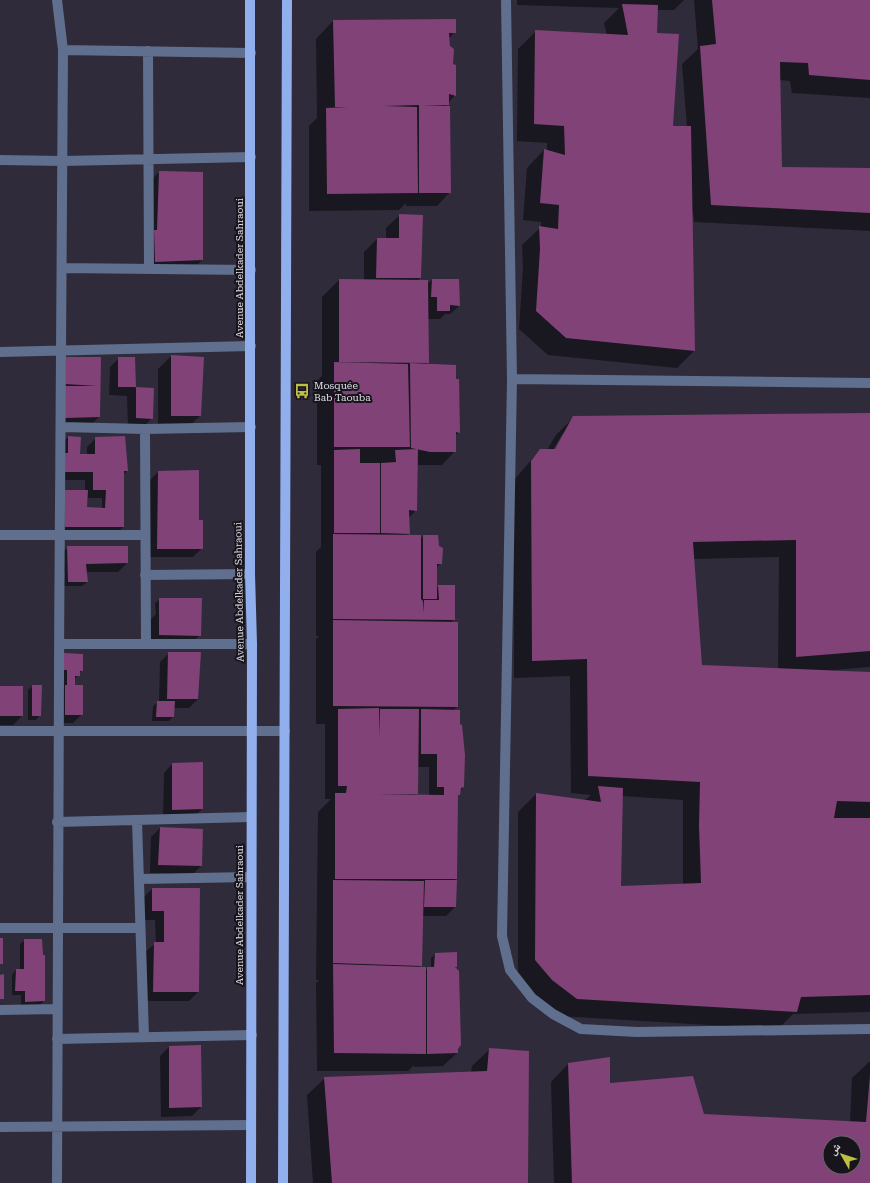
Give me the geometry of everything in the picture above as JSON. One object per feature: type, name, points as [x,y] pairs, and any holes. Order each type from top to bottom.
[{"type":"main road","name":"Avenue Abdelkader Sahraoui","points":[[250,0],[250,574],[252,644],[251,1183]]},
{"type":"main road","points":[[283,1183],[286,731],[287,0]]},
{"type":"street","points":[[57,0],[63,50],[62,427],[59,536],[61,586],[57,731],[57,1183]]},
{"type":"street","points":[[506,0],[512,379],[502,936],[510,970],[532,998],[553,1014],[581,1029],[637,1032],[870,1029]]},
{"type":"street","points":[[63,50],[251,53]]},
{"type":"street","points":[[148,51],[149,270]]},
{"type":"street","points":[[0,160],[63,161],[251,157]]},
{"type":"street","points":[[62,268],[251,270]]},
{"type":"street","points":[[0,352],[251,346]]},
{"type":"street","points":[[512,379],[870,383]]},
{"type":"street","points":[[62,427],[145,429],[251,427]]},
{"type":"street","points":[[145,429],[146,644]]},
{"type":"street","points":[[0,535],[145,535]]},
{"type":"street","points":[[145,575],[250,574]]},
{"type":"street","points":[[60,644],[252,644]]},
{"type":"street","points":[[0,731],[286,731]]},
{"type":"street","points":[[57,822],[251,817]]},
{"type":"street","points":[[137,821],[144,1037]]},
{"type":"street","points":[[139,879],[251,877]]},
{"type":"street","points":[[0,928],[140,928]]},
{"type":"street","points":[[0,1010],[58,1009]]},
{"type":"street","points":[[58,1039],[252,1036]]},
{"type":"street","points":[[0,1127],[251,1125]]},
{"type":"building","points":[[712,0],[870,0],[870,80],[809,75],[808,63],[780,62],[782,167],[870,168],[870,213],[711,205],[700,46],[716,44]]},
{"type":"building","points":[[622,4],[658,5],[657,33],[679,34],[673,126],[691,126],[695,351],[566,338],[536,311],[540,249],[539,226],[558,229],[559,205],[540,203],[544,149],[565,155],[564,126],[534,124],[535,30],[628,35]]},
{"type":"building","points":[[456,19],[456,33],[449,33],[450,46],[454,49],[453,64],[456,65],[456,96],[449,94],[449,105],[423,105],[450,106],[451,193],[419,193],[419,105],[384,106],[417,107],[418,193],[327,194],[326,108],[348,107],[335,107],[333,20]]},
{"type":"building","points":[[159,171],[203,172],[203,260],[155,262],[154,230],[157,230]]},
{"type":"building","points":[[399,214],[423,215],[421,278],[376,278],[377,238],[399,238]]},
{"type":"building","points":[[339,279],[428,280],[429,363],[339,362]]},
{"type":"building","points":[[432,279],[459,279],[460,306],[450,305],[450,311],[437,311],[437,297],[431,297]]},
{"type":"building","points":[[171,355],[204,357],[201,416],[171,416]]},
{"type":"building","points":[[66,357],[101,357],[100,417],[65,418],[65,386],[97,386],[65,384]]},
{"type":"building","points":[[118,357],[135,357],[136,387],[118,387]]},
{"type":"building","points":[[334,362],[408,364],[410,447],[334,447]]},
{"type":"building","points":[[410,363],[456,365],[456,379],[459,379],[460,433],[456,432],[456,452],[430,452],[411,448]]},
{"type":"building","points":[[136,387],[154,388],[153,419],[136,418]]},
{"type":"building","points":[[870,413],[870,651],[796,657],[796,540],[693,542],[702,665],[870,672],[870,802],[837,801],[834,818],[870,818],[870,995],[801,997],[797,1012],[577,999],[552,980],[535,960],[536,793],[601,802],[598,786],[623,788],[621,886],[701,883],[699,826],[700,782],[588,776],[587,659],[532,661],[531,461],[540,449],[555,449],[573,416]]},
{"type":"building","points":[[68,436],[81,437],[80,454],[95,454],[95,437],[125,436],[128,471],[124,471],[124,527],[65,527],[65,490],[88,490],[87,507],[105,508],[106,490],[93,490],[93,472],[63,472],[64,453],[68,453]]},
{"type":"building","points":[[360,449],[360,463],[380,463],[380,533],[334,533],[334,450]]},
{"type":"building","points":[[418,449],[417,511],[409,510],[410,534],[381,533],[381,463],[396,462],[395,450]]},
{"type":"building","points":[[199,470],[199,520],[203,520],[203,549],[157,549],[158,471]]},
{"type":"building","points":[[333,534],[421,535],[421,599],[423,601],[424,613],[424,600],[439,600],[438,585],[455,585],[455,620],[333,619]]},
{"type":"building","points":[[423,535],[438,535],[439,546],[443,548],[442,564],[437,564],[437,599],[423,599]]},
{"type":"building","points":[[67,546],[128,546],[128,563],[86,564],[88,582],[68,582]]},
{"type":"building","points":[[159,598],[202,598],[201,636],[159,635]]},
{"type":"building","points":[[333,620],[458,622],[458,707],[333,706]]},
{"type":"building","points":[[168,652],[201,652],[198,699],[167,699]]},
{"type":"building","points":[[64,653],[83,654],[83,671],[80,671],[80,676],[75,676],[75,685],[83,685],[83,715],[65,715],[65,685],[67,685],[67,670],[64,670]]},
{"type":"building","points":[[32,685],[42,685],[41,716],[32,716]]},
{"type":"building","points":[[0,686],[23,686],[23,716],[0,716]]},
{"type":"building","points":[[157,701],[175,701],[174,717],[156,717]]},
{"type":"building","points":[[379,708],[379,737],[380,709],[419,709],[418,794],[377,794],[444,795],[444,787],[437,787],[437,754],[421,754],[421,709],[460,710],[460,724],[462,725],[465,755],[464,787],[461,788],[460,795],[458,795],[457,879],[335,879],[335,793],[346,793],[347,786],[338,786],[338,709]]},
{"type":"building","points":[[203,762],[203,809],[172,810],[172,763]]},
{"type":"building","points":[[160,827],[203,829],[202,866],[158,865]]},
{"type":"building","points":[[333,880],[424,881],[422,966],[333,963]]},
{"type":"building","points":[[425,880],[457,880],[456,907],[424,907]]},
{"type":"building","points":[[152,888],[200,888],[199,992],[153,992],[154,942],[164,942],[164,911],[152,911]]},
{"type":"building","points":[[0,938],[3,938],[3,964],[0,964]]},
{"type":"building","points":[[24,939],[42,939],[43,955],[45,955],[45,1001],[25,1002],[25,991],[15,991],[16,969],[24,969]]},
{"type":"building","points":[[457,952],[457,967],[455,967],[459,971],[461,1045],[458,1049],[458,1053],[427,1054],[427,967],[434,967],[435,953]]},
{"type":"building","points":[[333,964],[426,967],[426,1054],[334,1053]]},
{"type":"building","points":[[4,974],[4,999],[0,999],[0,975]]},
{"type":"building","points":[[201,1045],[202,1107],[169,1108],[169,1046]]},
{"type":"building","points":[[489,1048],[529,1051],[528,1183],[332,1183],[324,1077],[487,1071]]},
{"type":"building","points":[[610,1057],[610,1083],[693,1076],[704,1114],[866,1122],[870,1075],[870,1183],[572,1183],[568,1063]]},
{"type":"place","name":"Mosquée Bab Taouba","points":[[302,391]]}]
